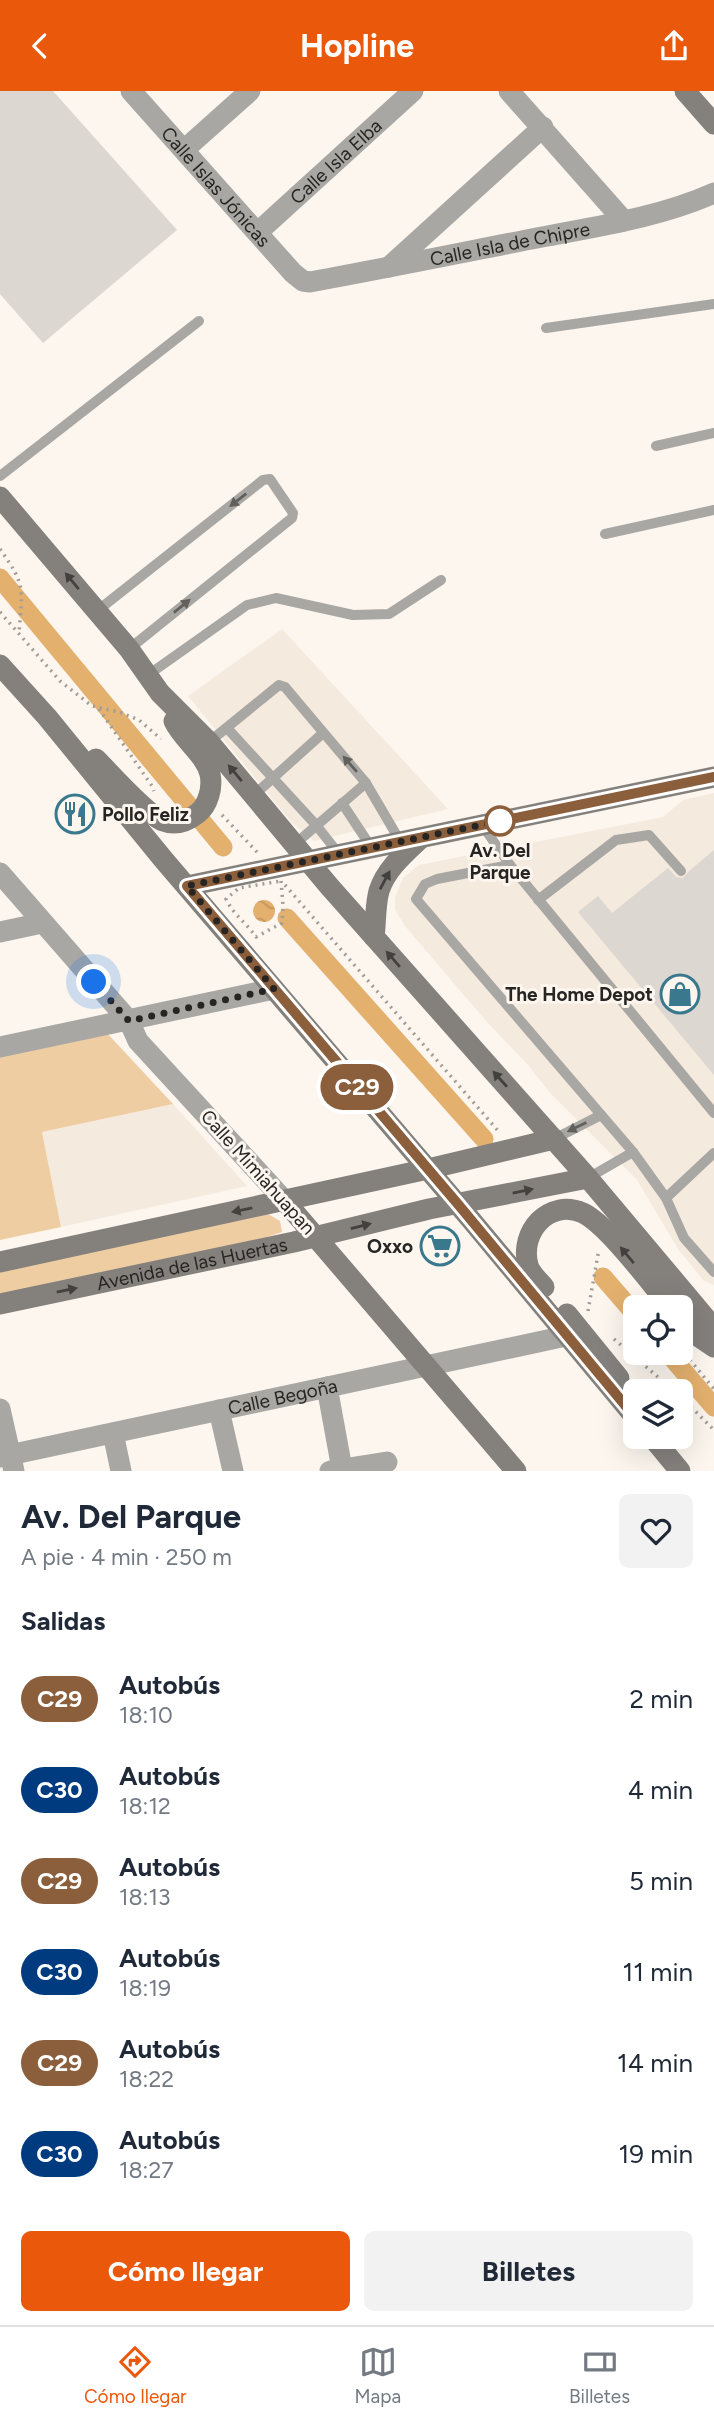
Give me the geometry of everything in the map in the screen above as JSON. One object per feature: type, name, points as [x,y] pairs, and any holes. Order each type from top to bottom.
[{"type":"main road","points":[[685,91],[714,124]]},
{"type":"main road","points":[[0,497],[129,649],[154,684],[178,729],[204,762],[210,774],[211,788],[200,810],[173,823],[162,821],[70,732],[47,717]]},
{"type":"main road","points":[[0,665],[47,717],[623,1403]]},
{"type":"main road","points":[[154,684],[209,742],[374,937],[588,1178],[674,1295]]},
{"type":"main road","points":[[187,886],[270,868],[301,852],[340,854],[714,777]]},
{"type":"main road","points":[[374,937],[379,891],[396,862],[423,836]]},
{"type":"main road","points":[[0,1262],[554,1139]]},
{"type":"main road","name":"Avenida de las Huertas","points":[[0,1304],[316,1237],[457,1203],[588,1178]]},
{"type":"main road","name":"Calle Mimiahuapan","points":[[284,1201],[516,1471]]},
{"type":"main road","points":[[623,1384],[617,1373],[528,1268],[526,1245],[533,1225],[545,1215],[561,1210],[580,1212],[597,1221],[672,1295]]},
{"type":"main road","points":[[693,1312],[714,1328]]},
{"type":"main road","points":[[693,1333],[714,1347]]},
{"type":"main road","points":[[662,1449],[680,1471]]},
{"type":"street","name":"Calle Islas Jónicas","points":[[131,91],[303,281]]},
{"type":"street","points":[[185,149],[250,91]]},
{"type":"street","name":"Calle Isla Elba","points":[[258,232],[413,91]]},
{"type":"street","points":[[509,91],[624,221]]},
{"type":"street","points":[[388,268],[543,127]]},
{"type":"street","name":"Calle Isla de Chipre","points":[[303,281],[388,268],[624,221],[694,202],[714,193]]},
{"type":"street","name":"Calle Mimiahuapan","points":[[0,873],[129,1021],[138,1041],[284,1201]]},
{"type":"street","points":[[0,932],[42,923]]},
{"type":"street","points":[[0,1047],[274,989]]},
{"type":"street","name":"Calle Begoña","points":[[8,1461],[113,1433],[566,1336]]},
{"type":"street","points":[[327,1387],[336,1470],[387,1462]]},
{"type":"street","points":[[0,1409],[8,1461]]},
{"type":"street","points":[[219,1410],[233,1471]]},
{"type":"street","points":[[113,1433],[121,1471]]},
{"type":"lane","points":[[546,328],[714,304]]},
{"type":"lane","points":[[0,476],[199,321]]},
{"type":"lane","points":[[656,446],[714,433]]},
{"type":"lane","points":[[97,611],[263,480],[270,479],[293,513],[292,518],[129,649]]},
{"type":"lane","points":[[605,534],[714,510]]},
{"type":"lane","points":[[154,684],[247,604],[276,598],[353,615],[389,614],[441,580]]},
{"type":"lane","points":[[209,742],[279,685],[285,687],[366,783],[400,841]]},
{"type":"lane","points":[[226,728],[340,854]]},
{"type":"lane","points":[[254,795],[323,733]]},
{"type":"lane","points":[[301,852],[316,825],[366,783]]},
{"type":"lane","points":[[342,803],[371,847]]},
{"type":"lane","points":[[482,825],[538,900],[714,1113]]},
{"type":"lane","points":[[538,900],[616,840],[649,835],[681,871]]},
{"type":"lane","points":[[510,865],[437,879],[425,884],[416,898],[633,1152],[666,1198],[684,1238],[714,1272]]},
{"type":"lane","points":[[554,1139],[601,1115]]},
{"type":"lane","points":[[588,1178],[633,1152]]},
{"type":"lane","points":[[666,1198],[714,1153]]},
{"type":"lane","points":[[693,1305],[714,1310]]},
{"type":"path","points":[[0,549],[18,574],[23,592],[19,633]]},
{"type":"path","points":[[0,612],[60,681],[101,709],[152,786],[155,796]]},
{"type":"path","points":[[101,709],[119,712],[139,720],[167,744]]},
{"type":"path","points":[[200,810],[250,843],[496,1126],[509,1150]]},
{"type":"path","points":[[246,923],[256,937],[282,923],[283,905]]},
{"type":"path","points":[[599,1244],[605,1259]]},
{"type":"path","points":[[580,1306],[587,1315],[598,1260]]},
{"type":"path","points":[[605,1332],[660,1379]]},
{"type":"path","points":[[693,1364],[714,1389]]},
{"type":"path","points":[[693,1409],[714,1430]]},
{"type":"shaded area","points":[[282,629],[448,809],[314,841],[291,822],[188,696]]},
{"type":"shaded area","points":[[714,793],[714,1285],[704,1281],[678,1249],[637,1180],[551,1094],[405,926],[395,910],[395,897],[403,878],[419,865],[663,817],[683,800]]},
{"type":"shaded area","points":[[106,1032],[173,1104],[42,1132],[61,1227],[0,1240],[0,1053]]},
{"type":"shaded area","points":[[173,1104],[247,1186],[61,1227],[42,1132]]},
{"type":"shaded area","points":[[268,1214],[280,1221],[282,1232],[247,1244],[0,1298],[0,1270]]},
{"type":"water","points":[[260,900],[268,900],[275,907],[275,915],[268,922],[260,922],[253,915],[253,907]]},
{"type":"building","points":[[0,91],[53,91],[177,230],[43,343],[0,294]]},
{"type":"building","name":"The Home Depot","points":[[714,850],[714,1075],[578,912],[598,896],[612,913],[668,868],[676,877],[683,878]]},
{"type":"waterway","points":[[0,578],[223,847]]},
{"type":"waterway","points":[[287,918],[484,1139]]},
{"type":"waterway","points":[[603,1277],[623,1300]]},
{"type":"waterway","points":[[678,1365],[714,1407]]},
{"type":"bus line","name":"C29","points":[[623,1403],[187,886],[714,777]]},
{"type":"place","name":"Pollo Feliz","points":[[75,814]]},
{"type":"place","name":"Av. Del Parque","points":[[500,821]]},
{"type":"place","name":"The Home Depot","points":[[680,994]]},
{"type":"place","name":"Oxxo","points":[[440,1246]]},
{"type":"route","points":[[94,982],[129,1021],[274,989],[187,886],[500,821]]}]
